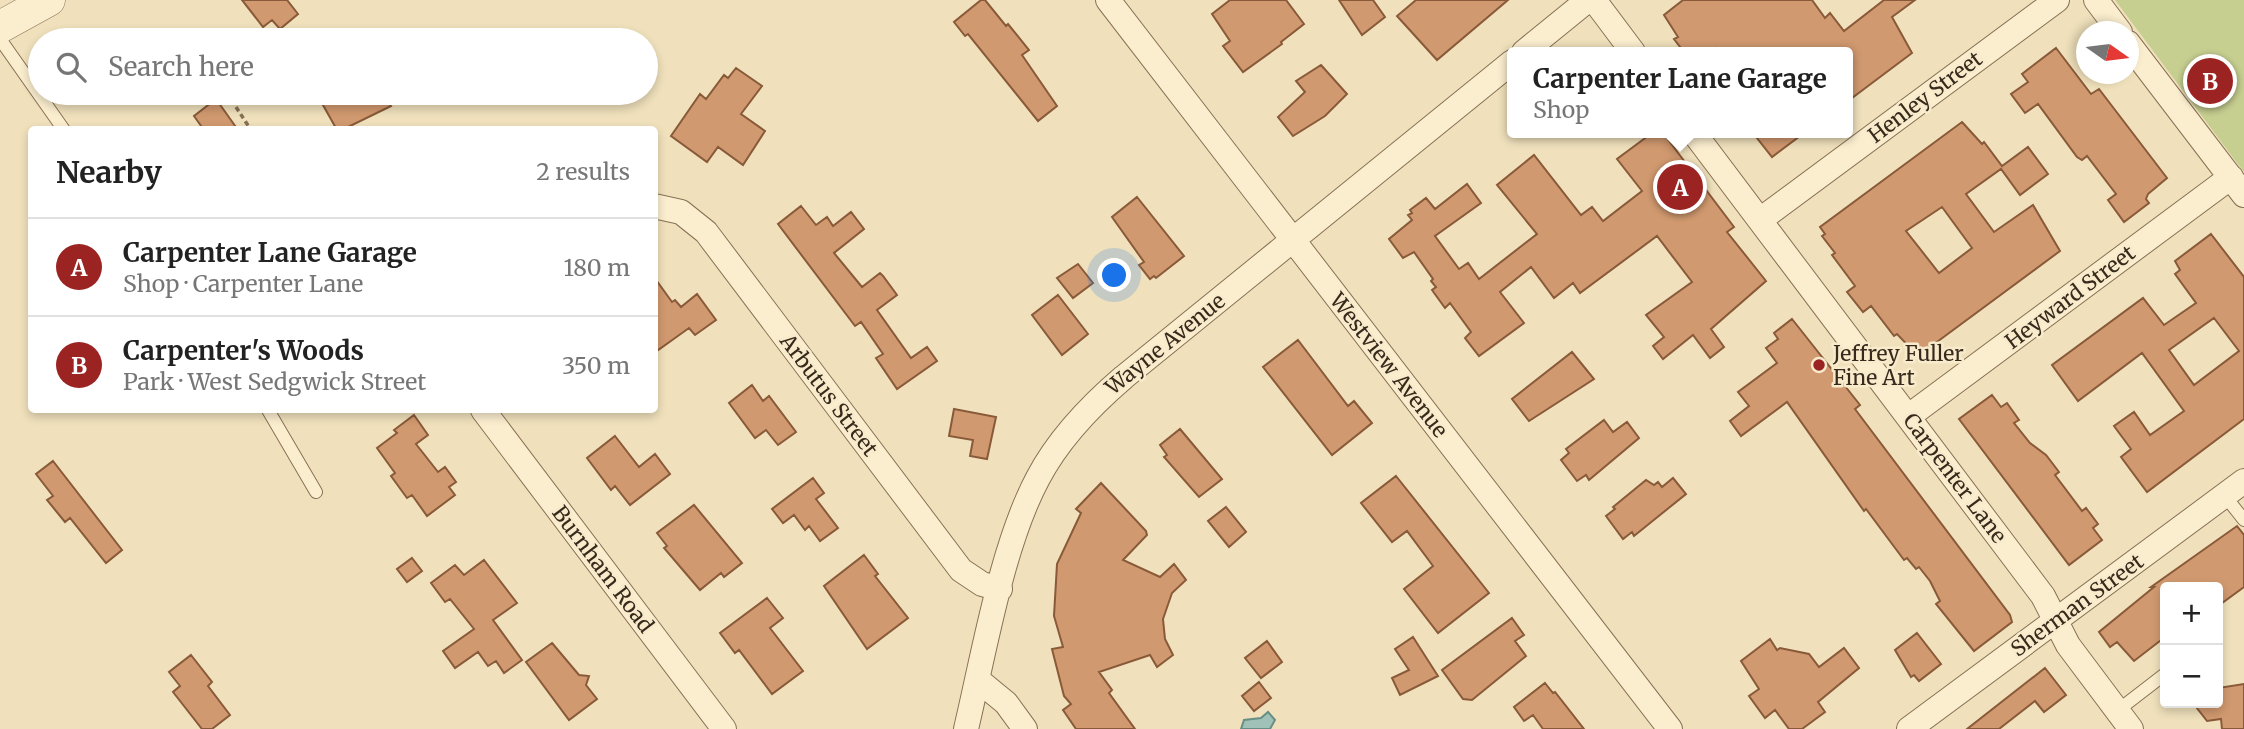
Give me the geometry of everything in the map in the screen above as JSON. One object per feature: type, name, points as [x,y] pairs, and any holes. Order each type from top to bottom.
[{"type":"street","points":[[0,27],[49,0]]},
{"type":"street","name":"Westview Avenue","points":[[1108,0],[1670,729]]},
{"type":"street","points":[[1530,47],[1588,0]]},
{"type":"street","points":[[1594,0],[1629,47]]},
{"type":"street","name":"Henley Street","points":[[1760,220],[2057,0]]},
{"type":"street","points":[[2095,0],[2111,21]]},
{"type":"street","points":[[2139,56],[2237,186]]},
{"type":"street","name":"Wayne Avenue","points":[[966,729],[1000,589],[1021,517],[1037,478],[1077,422],[1124,377],[1507,66]]},
{"type":"street","name":"Carpenter Lane","points":[[1698,138],[2043,596],[2067,645],[2124,720]]},
{"type":"street","name":"Heyward Street","points":[[1909,416],[2237,186]]},
{"type":"street","name":"Arbutus Street","points":[[658,207],[681,212],[706,232],[961,570],[982,584],[1000,589]]},
{"type":"street","name":"Burnham Road","points":[[485,413],[724,729]]},
{"type":"street","name":"Sherman Street","points":[[1909,729],[2234,489]]},
{"type":"street","points":[[978,680],[1006,703],[1025,729]]},
{"type":"lane","points":[[0,39],[28,79]]},
{"type":"lane","points":[[46,105],[61,126]]},
{"type":"lane","points":[[270,413],[316,492]]},
{"type":"lane","points":[[2234,489],[2244,520]]},
{"type":"lane","points":[[2124,720],[2160,680]]},
{"type":"path","points":[[236,107],[248,126]]},
{"type":"green space","points":[[2115,0],[2244,0],[2244,172],[2139,32],[2139,21],[2131,21]]},
{"type":"water","points":[[1268,712],[1275,720],[1270,729],[1241,729],[1244,720],[1261,718]]},
{"type":"building","points":[[242,0],[287,0],[298,14],[281,28],[272,20],[263,27]]},
{"type":"building","points":[[981,0],[985,0],[1029,50],[1022,55],[1057,106],[1038,121],[968,34],[965,36],[954,22]]},
{"type":"building","points":[[1230,0],[1286,0],[1304,24],[1281,42],[1282,44],[1243,72],[1223,46],[1230,41],[1212,14]]},
{"type":"building","points":[[1339,0],[1373,0],[1385,17],[1362,35]]},
{"type":"building","points":[[1416,0],[1508,0],[1437,60],[1397,16]]},
{"type":"building","points":[[1683,0],[1812,0],[1825,18],[1830,13],[1844,31],[1884,0],[1915,0],[1892,17],[1912,53],[1853,97],[1853,47],[1680,47],[1674,39],[1678,37],[1664,15]]},
{"type":"building","points":[[2056,48],[2076,74],[2076,84],[2083,84],[2091,94],[2099,89],[2167,178],[2148,194],[2146,199],[2149,203],[2124,222],[2108,200],[2116,194],[2087,156],[2082,160],[2077,157],[2038,104],[2025,113],[2011,94],[2028,82],[2022,74]]},
{"type":"building","points":[[1321,65],[1347,94],[1325,116],[1293,136],[1278,117],[1305,92],[1296,81]]},
{"type":"building","points":[[736,68],[762,86],[741,114],[765,131],[743,165],[718,147],[707,162],[671,136],[700,94],[706,99],[724,75],[728,78]]},
{"type":"building","points":[[208,105],[220,105],[235,126],[201,126],[194,116]]},
{"type":"building","points":[[323,105],[391,106],[350,126],[335,126]]},
{"type":"building","points":[[1962,122],[1982,144],[1984,142],[2002,166],[2028,147],[2048,174],[2020,195],[2001,169],[1966,194],[1994,232],[2033,205],[2060,251],[1918,356],[1897,334],[1894,336],[1871,306],[1863,312],[1847,292],[1855,286],[1832,255],[1835,253],[1822,236],[1825,234],[1820,227]],"holes":[[[1942,207],[1972,248],[1939,273],[1906,231]]]},
{"type":"building","points":[[1645,138],[1667,138],[1734,227],[1727,232],[1766,281],[1711,329],[1724,347],[1710,358],[1693,335],[1663,359],[1653,346],[1664,337],[1646,315],[1692,282],[1657,236],[1580,293],[1573,283],[1554,298],[1531,267],[1500,292],[1524,323],[1479,356],[1465,338],[1471,332],[1450,303],[1445,308],[1432,290],[1436,287],[1431,281],[1433,279],[1414,252],[1403,258],[1389,239],[1412,220],[1408,215],[1412,213],[1410,210],[1426,198],[1435,209],[1467,184],[1481,203],[1435,236],[1459,269],[1468,263],[1479,279],[1537,234],[1497,185],[1534,155],[1581,215],[1592,207],[1603,221],[1642,191],[1617,159]]},
{"type":"building","points":[[1757,138],[1797,138],[1772,157]]},
{"type":"building","points":[[1137,197],[1184,256],[1156,278],[1154,276],[1150,279],[1139,265],[1144,262],[1112,217]]},
{"type":"building","points":[[801,206],[816,225],[827,217],[833,226],[851,212],[864,229],[834,253],[862,287],[880,273],[883,276],[897,295],[877,310],[911,358],[927,347],[937,361],[897,389],[876,358],[883,354],[861,322],[855,326],[778,224]]},
{"type":"building","points":[[2211,234],[2244,277],[2244,419],[2147,492],[2121,457],[2131,449],[2114,426],[2134,412],[2150,435],[2184,411],[2142,353],[2078,401],[2052,365],[2143,298],[2164,325],[2196,303],[2175,274],[2180,270],[2175,261]],"holes":[[[2214,318],[2239,351],[2194,385],[2169,350]]]},
{"type":"building","points":[[1078,264],[1093,283],[1073,298],[1057,278]]},
{"type":"building","points":[[658,283],[672,302],[675,300],[681,307],[697,294],[716,320],[695,335],[689,328],[658,350]]},
{"type":"building","points":[[1058,295],[1088,334],[1062,355],[1032,315]]},
{"type":"building","points":[[1792,319],[1860,405],[1855,409],[2010,615],[2012,622],[1974,651],[1936,604],[1940,601],[1930,581],[1919,567],[1916,569],[1907,558],[1904,560],[1866,509],[1864,511],[1787,402],[1741,436],[1730,421],[1749,406],[1738,392],[1777,363],[1766,348],[1778,339],[1774,333]]},
{"type":"building","points":[[1298,340],[1348,406],[1354,401],[1372,423],[1332,455],[1263,367]]},
{"type":"building","points":[[1572,352],[1594,379],[1529,421],[1512,399]]},
{"type":"building","points":[[752,385],[763,401],[769,396],[796,432],[778,445],[766,430],[755,438],[729,403]]},
{"type":"building","points":[[1992,395],[2001,407],[2007,403],[2019,420],[2014,423],[2030,443],[2046,455],[2059,472],[2055,475],[2082,511],[2086,508],[2098,524],[2093,528],[2102,540],[2069,565],[1959,419]]},
{"type":"building","points":[[954,409],[996,417],[987,459],[970,456],[973,440],[949,436]]},
{"type":"building","points":[[414,415],[428,435],[416,444],[438,472],[445,467],[456,482],[449,487],[455,495],[427,516],[412,495],[407,498],[391,476],[395,473],[377,448],[397,433],[394,430]]},
{"type":"building","points":[[1604,420],[1613,432],[1627,422],[1639,438],[1589,480],[1586,475],[1577,481],[1561,460],[1569,453],[1566,449]]},
{"type":"building","points":[[1180,429],[1222,479],[1199,497],[1164,457],[1167,455],[1160,445]]},
{"type":"building","points":[[615,436],[639,467],[655,454],[670,474],[630,505],[615,486],[611,490],[587,458]]},
{"type":"building","points":[[53,461],[122,550],[106,563],[70,518],[65,522],[47,500],[53,496],[36,474]]},
{"type":"building","points":[[1396,476],[1489,593],[1438,633],[1404,589],[1433,566],[1407,531],[1392,542],[1361,503]]},
{"type":"building","points":[[813,478],[824,493],[816,499],[838,528],[820,541],[809,526],[805,530],[794,515],[783,523],[772,509]]},
{"type":"building","points":[[1673,478],[1686,494],[1634,536],[1632,532],[1623,539],[1606,516],[1615,509],[1613,507],[1646,480],[1654,485],[1658,482],[1662,487]]},
{"type":"building","points":[[1101,483],[1146,531],[1147,535],[1123,560],[1160,577],[1174,564],[1186,580],[1172,593],[1163,619],[1165,639],[1173,655],[1157,667],[1150,655],[1099,672],[1112,690],[1109,693],[1135,729],[1076,729],[1063,710],[1071,704],[1064,696],[1052,649],[1063,647],[1054,616],[1057,564],[1081,513],[1076,509]]},
{"type":"building","points":[[694,505],[742,563],[724,577],[721,573],[700,590],[664,548],[667,546],[657,533]]},
{"type":"building","points":[[1226,507],[1246,532],[1229,547],[1208,521]]},
{"type":"building","points":[[2237,526],[2244,535],[2244,587],[2223,602],[2223,582],[2160,582],[2160,641],[2134,661],[2117,642],[2110,647],[2099,632],[2154,587],[2151,587]]},
{"type":"building","points":[[864,555],[878,574],[875,576],[908,618],[867,649],[824,586]]},
{"type":"building","points":[[412,558],[422,571],[407,582],[397,569]]},
{"type":"building","points":[[484,560],[517,603],[493,620],[522,660],[504,673],[496,661],[488,666],[478,652],[455,668],[443,651],[474,629],[450,599],[445,602],[431,583],[455,565],[464,575]]},
{"type":"building","points":[[767,598],[783,618],[770,628],[803,671],[772,694],[739,650],[735,653],[720,633]]},
{"type":"building","points":[[1512,618],[1524,635],[1515,641],[1526,656],[1472,700],[1463,699],[1442,670]]},
{"type":"building","points":[[1917,633],[1941,664],[1919,681],[1914,675],[1911,677],[1895,650]]},
{"type":"building","points":[[1413,637],[1438,676],[1400,695],[1392,678],[1409,670],[1395,649]]},
{"type":"building","points":[[1770,639],[1777,650],[1780,648],[1809,654],[1819,667],[1844,648],[1859,668],[1818,702],[1825,712],[1802,729],[1789,729],[1775,710],[1765,718],[1749,696],[1759,689],[1741,661]]},
{"type":"building","points":[[1267,641],[1282,662],[1261,678],[1245,658]]},
{"type":"building","points":[[552,643],[579,675],[589,676],[586,685],[597,699],[569,720],[526,662]]},
{"type":"building","points":[[191,655],[212,682],[208,686],[230,715],[212,729],[202,729],[173,692],[180,686],[169,672]]},
{"type":"building","points":[[2045,668],[2066,695],[2044,712],[2035,701],[1999,729],[1967,729]]},
{"type":"building","points":[[1259,682],[1271,698],[1254,711],[1242,696]]},
{"type":"building","points":[[1545,683],[1584,729],[1543,729],[1533,715],[1524,721],[1514,707]]},
{"type":"building","points":[[2244,684],[2244,729],[2222,729],[2221,719],[2207,721],[2197,708],[2223,708],[2223,687]]},
{"type":"place","name":"Carpenter's Woods","points":[[2210,81]]},
{"type":"place","name":"Carpenter Lane Garage","points":[[1680,187]]},
{"type":"place","name":"Jeffrey Fuller Fine Art","points":[[1819,365]]}]
